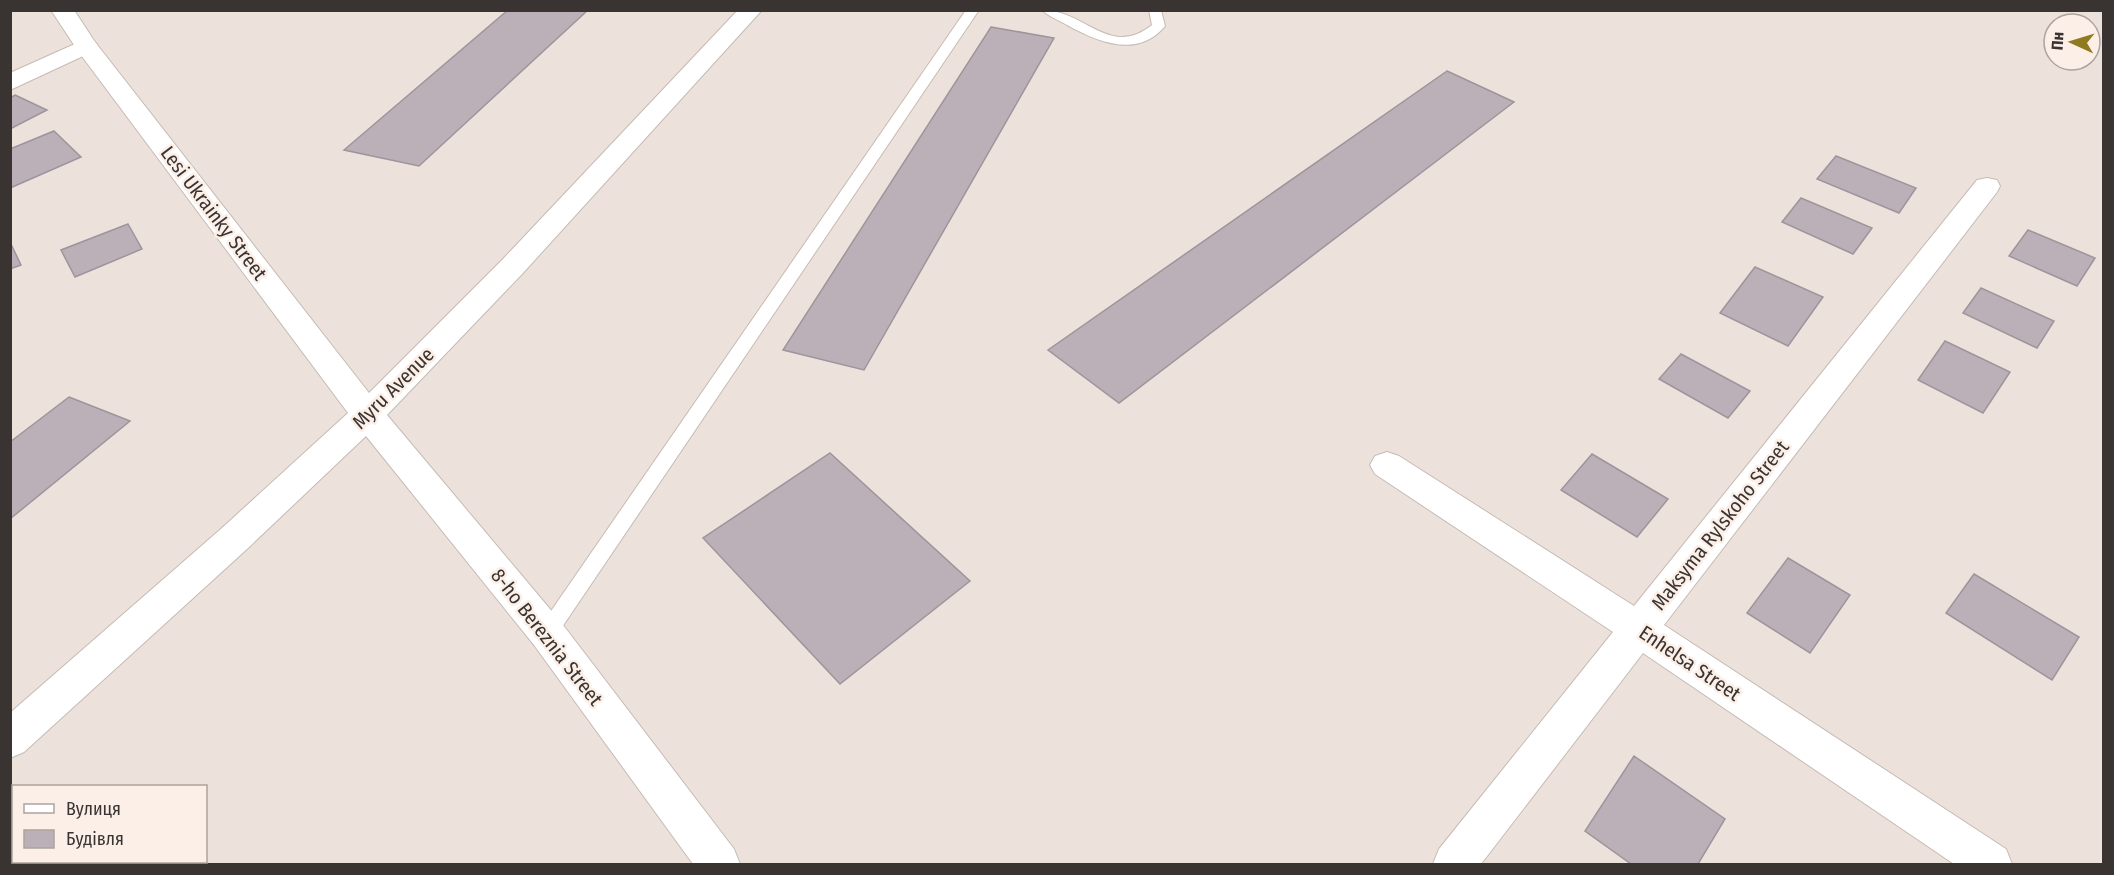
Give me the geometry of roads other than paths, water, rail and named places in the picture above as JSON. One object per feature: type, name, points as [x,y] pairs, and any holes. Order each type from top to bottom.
[{"type":"street","name":"Lesi Ukrainky Street","points":[[62,10],[86,46],[367,414]]},
{"type":"street","name":"Myru Avenue","points":[[10,739],[290,487],[367,414],[458,322],[751,10]]},
{"type":"street","points":[[10,83],[86,46]]},
{"type":"street","name":"Maksyma Rylskoho Street","points":[[1454,864],[1987,186]]},
{"type":"street","name":"8-ho Bereznia Street","points":[[367,414],[547,633],[719,864]]},
{"type":"street","name":"Enhelsa Street","points":[[1387,465],[1639,629],[1991,864]]},
{"type":"lane","points":[[547,633],[973,10]]},
{"type":"lane","points":[[1048,10],[1073,22],[1087,33],[1135,43],[1149,36],[1159,26],[1155,10]]}]
